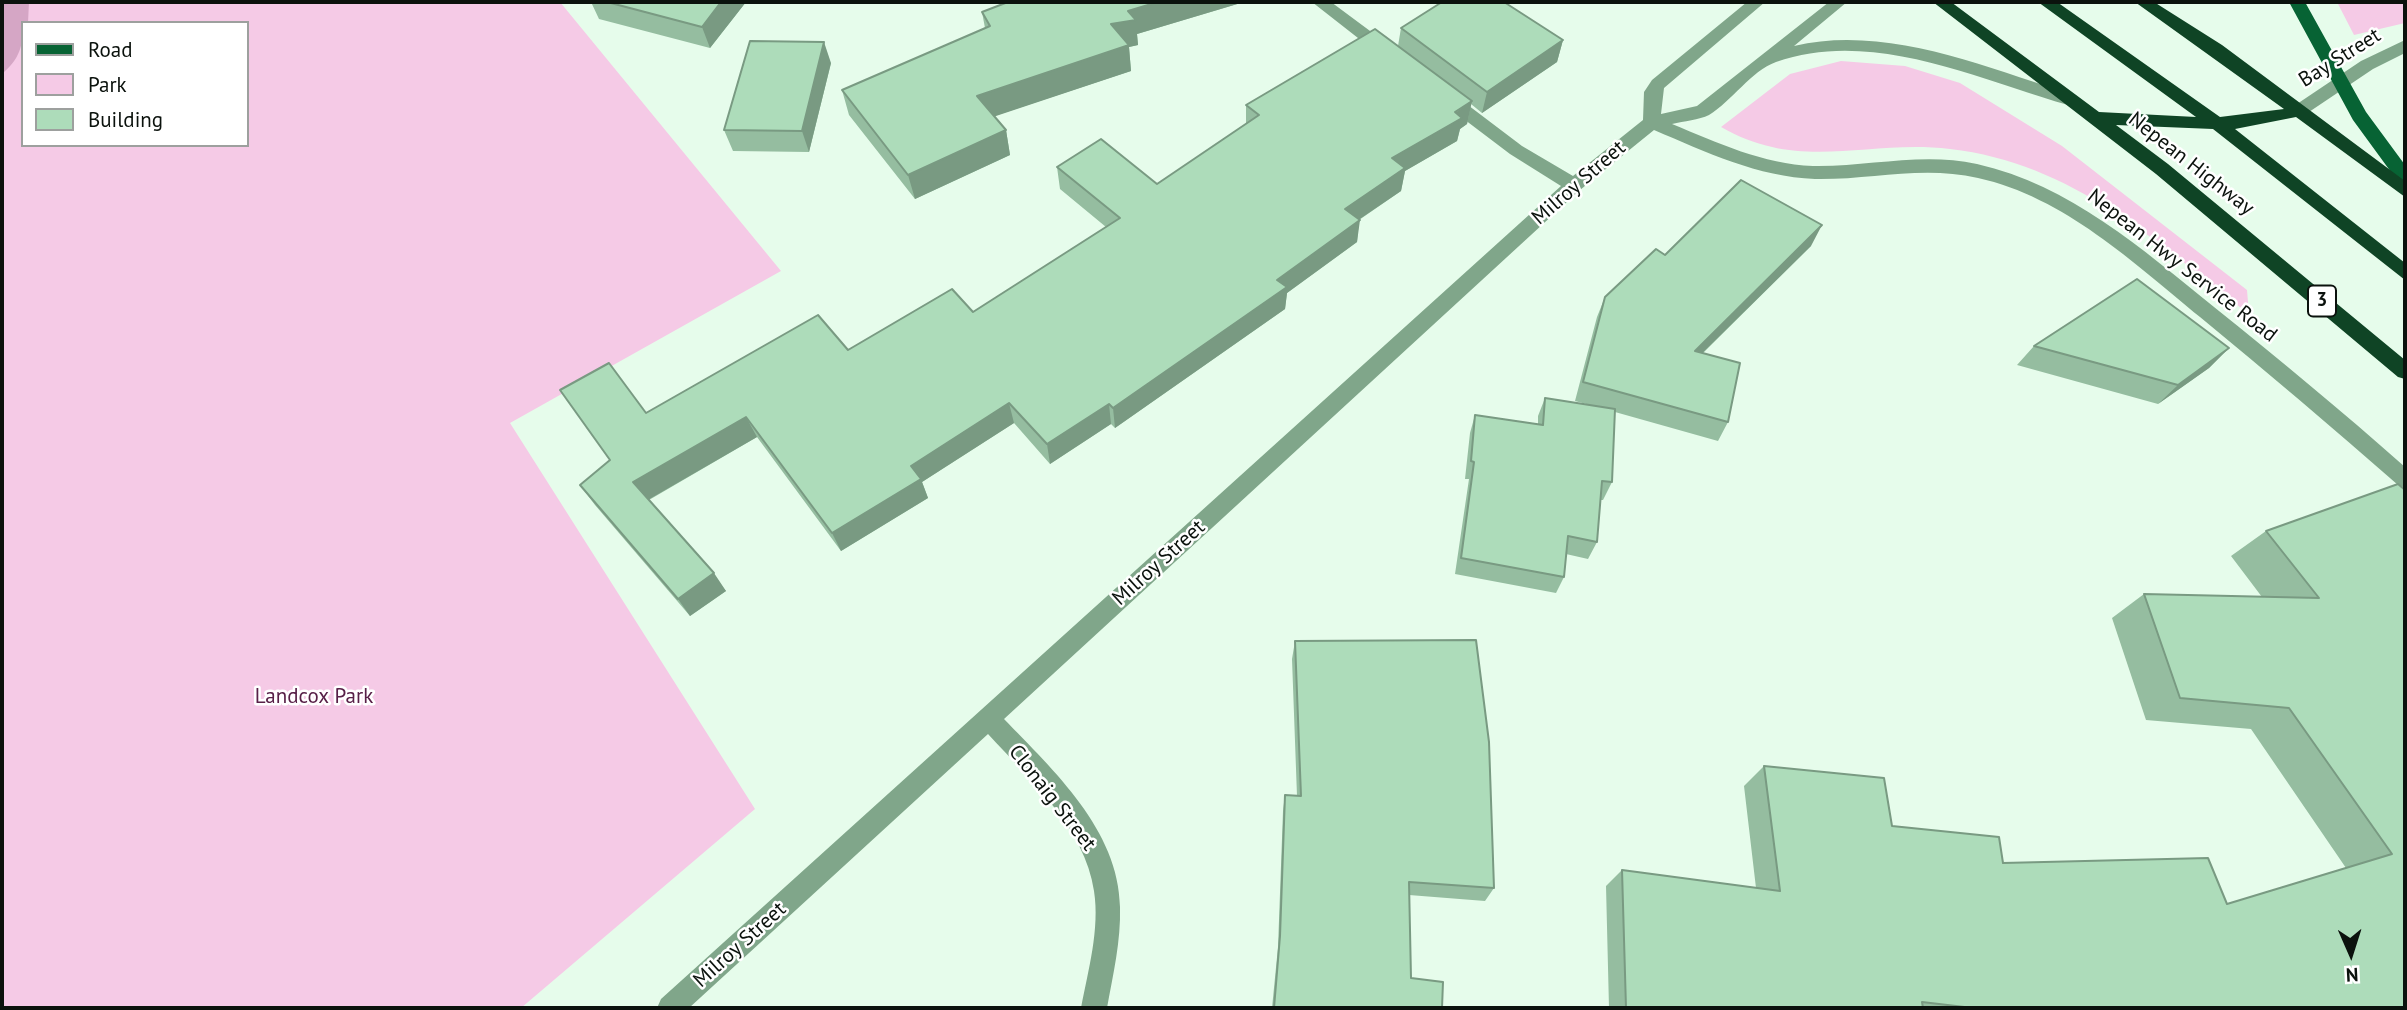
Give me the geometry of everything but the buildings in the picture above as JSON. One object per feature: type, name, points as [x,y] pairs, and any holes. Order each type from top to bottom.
[{"type":"highway","name":"Nepean Highway","points":[[1941,2],[2239,231],[2405,371]]},
{"type":"highway","points":[[2046,2],[2215,122],[2405,273]]},
{"type":"highway","points":[[2143,2],[2216,49],[2405,190]]},
{"type":"highway","points":[[2094,118],[2215,122],[2266,120],[2300,110]]},
{"type":"main road","points":[[2297,2],[2359,116],[2405,178]]},
{"type":"street","points":[[1320,2],[1396,60]]},
{"type":"street","points":[[1652,122],[1652,97],[1658,84],[1757,2]]},
{"type":"street","name":"Milroy Street","points":[[670,1008],[1574,185],[1652,122],[1702,111],[1839,2]]},
{"type":"street","name":"Bay Street","points":[[2300,110],[2367,65],[2405,46]]},
{"type":"street","points":[[1767,59],[1810,49],[1882,49],[1917,55],[2068,99]]},
{"type":"street","points":[[1429,84],[1516,150],[1574,185]]},
{"type":"street","name":"Nepean Hwy Service Road","points":[[1652,122],[1775,168],[1824,173],[1897,165],[1938,166],[1990,174],[2044,195],[2095,224],[2156,271],[2405,479]]},
{"type":"street","name":"Clonaig Street","points":[[988,718],[1090,839],[1100,862],[1107,892],[1107,927],[1094,1008]]},
{"type":"green space","name":"Landcox Park","points":[[2,2],[560,2],[781,271],[510,423],[755,809],[521,1008],[2,1008]]},
{"type":"green space","points":[[2337,2],[2405,2],[2405,23],[2354,35]]},
{"type":"green space","points":[[1841,61],[1905,66],[1960,83],[2062,146],[2247,290],[2249,314],[2181,260],[2111,210],[2074,188],[2035,171],[1994,157],[1950,149],[1919,147],[1806,152],[1750,141],[1721,127],[1790,74]]},
{"type":"shaded area","points":[[2,2],[29,2],[28,21],[21,21],[19,52],[2,74]]}]
